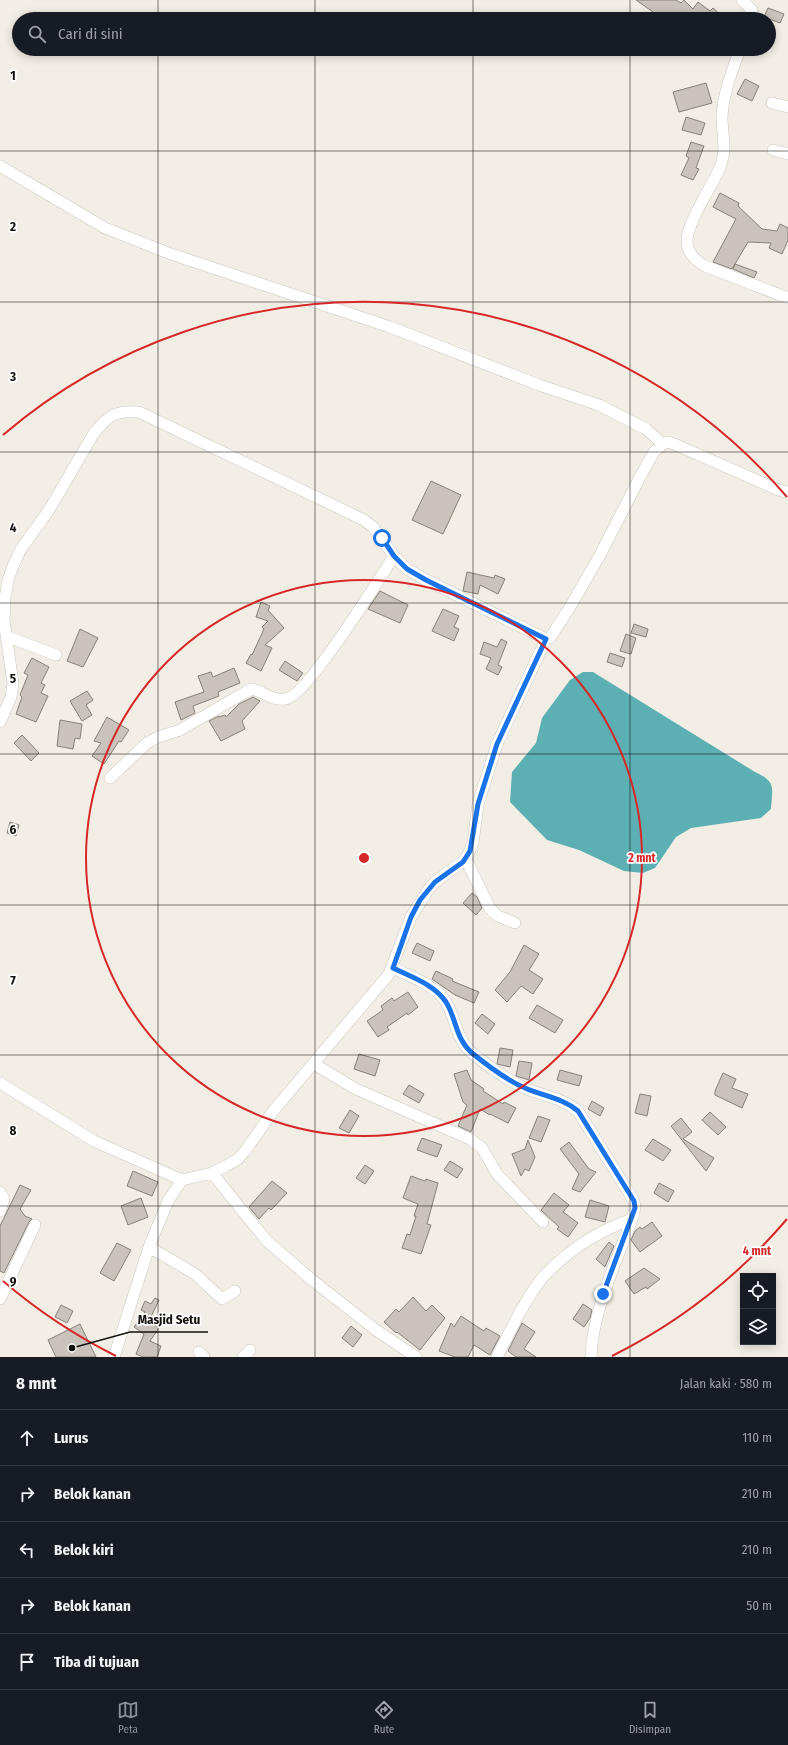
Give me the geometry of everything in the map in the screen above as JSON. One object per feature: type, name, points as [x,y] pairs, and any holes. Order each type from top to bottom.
[{"type":"street","points":[[742,0],[752,12]]},
{"type":"street","points":[[738,56],[724,100],[722,117],[725,152],[720,166],[689,230],[688,248],[696,261],[705,266],[788,298]]},
{"type":"street","points":[[772,103],[788,107]]},
{"type":"street","points":[[773,150],[788,154]]},
{"type":"street","points":[[0,166],[105,228],[171,254],[390,327],[539,385],[599,405],[646,429],[663,444]]},
{"type":"street","points":[[0,722],[12,697],[13,683],[4,620],[5,598],[13,566],[21,550],[49,510],[94,434],[103,422],[112,414],[126,411],[139,412],[364,520],[373,527],[394,556],[407,569],[426,580],[546,639]]},
{"type":"street","points":[[0,1083],[94,1141],[182,1180],[212,1173],[232,1162],[241,1155],[274,1110],[393,968],[411,917],[420,900],[435,882],[466,859],[473,844],[478,804],[497,744],[546,639],[550,638],[570,607],[600,555],[638,479],[654,452],[663,444],[668,442],[781,491],[788,492]]},
{"type":"street","points":[[110,778],[147,743],[158,737],[180,730],[244,692],[252,689],[270,698],[287,699],[294,695],[322,664],[394,556]]},
{"type":"street","points":[[6,636],[56,655]]},
{"type":"street","points":[[466,859],[490,909],[498,916],[515,924]]},
{"type":"street","points":[[393,968],[428,985],[437,992],[446,1002],[453,1017],[457,1032],[463,1043],[491,1067],[525,1088],[569,1104],[578,1111],[634,1201],[635,1208],[632,1219],[603,1294],[594,1327],[591,1357]]},
{"type":"street","points":[[314,1064],[356,1089],[470,1139],[482,1148],[497,1174],[543,1222]]},
{"type":"street","points":[[212,1173],[267,1241],[312,1280],[376,1330],[416,1357]]},
{"type":"street","points":[[114,1357],[149,1247],[168,1201],[182,1180]]},
{"type":"street","points":[[0,1192],[4,1199],[0,1211]]},
{"type":"street","points":[[497,1357],[520,1313],[543,1278],[572,1251],[589,1239],[608,1228],[632,1219]]},
{"type":"street","points":[[0,1299],[35,1225]]},
{"type":"street","points":[[149,1247],[195,1274],[222,1299],[235,1291]]},
{"type":"water","points":[[583,672],[593,672],[767,779],[772,786],[771,809],[761,818],[691,828],[676,837],[655,868],[643,873],[624,871],[579,850],[547,840],[510,802],[512,772],[536,743],[542,718],[570,680]]},
{"type":"building","points":[[636,0],[676,0],[681,3],[684,0],[693,9],[698,2],[710,11],[713,8],[717,12],[653,12]]},
{"type":"building","points":[[768,8],[784,14],[780,23],[776,22],[776,12],[766,12]]},
{"type":"building","points":[[745,79],[759,86],[752,101],[737,94]]},
{"type":"building","points":[[706,83],[712,103],[679,112],[673,92]]},
{"type":"building","points":[[686,117],[705,123],[701,135],[682,130]]},
{"type":"building","points":[[691,142],[704,146],[696,168],[699,169],[693,180],[681,175],[689,158],[686,156]]},
{"type":"building","points":[[720,193],[739,203],[738,206],[762,229],[777,231],[780,224],[788,228],[788,240],[782,254],[769,248],[771,243],[748,242],[732,269],[713,262],[736,219],[713,207]]},
{"type":"building","points":[[735,264],[757,272],[754,278],[733,269]]},
{"type":"building","points":[[431,481],[461,495],[443,534],[412,520]]},
{"type":"building","points":[[467,572],[494,578],[495,575],[505,579],[498,594],[480,585],[478,594],[463,591]]},
{"type":"building","points":[[380,591],[408,605],[400,623],[368,609]]},
{"type":"building","points":[[261,602],[270,606],[268,610],[284,628],[265,645],[272,648],[261,671],[246,663],[251,654],[252,655],[264,629],[262,627],[268,621],[256,617]]},
{"type":"building","points":[[443,609],[459,616],[454,627],[459,629],[454,641],[432,631]]},
{"type":"building","points":[[634,624],[648,629],[646,637],[631,633]]},
{"type":"building","points":[[80,629],[98,638],[83,667],[67,661]]},
{"type":"building","points":[[626,634],[636,638],[631,654],[620,651]]},
{"type":"building","points":[[501,639],[507,642],[498,665],[502,667],[498,675],[486,669],[491,658],[480,654],[484,642],[497,647]]},
{"type":"building","points":[[610,653],[625,658],[622,667],[607,662]]},
{"type":"building","points":[[32,658],[49,667],[41,683],[45,685],[41,693],[48,696],[36,722],[16,714],[22,697],[20,695],[28,675],[24,673]]},
{"type":"building","points":[[285,661],[303,673],[297,681],[279,670]]},
{"type":"building","points":[[234,668],[240,683],[218,692],[219,696],[193,706],[195,713],[181,720],[175,702],[204,692],[198,676],[211,672],[213,677]]},
{"type":"building","points":[[87,691],[93,700],[86,705],[92,715],[82,721],[70,701]]},
{"type":"building","points":[[253,697],[260,701],[242,721],[245,729],[221,741],[209,721],[219,716],[225,715],[226,717],[239,704]]},
{"type":"building","points":[[107,717],[129,730],[121,742],[119,741],[104,764],[92,756],[101,743],[94,741]]},
{"type":"building","points":[[60,720],[82,724],[80,739],[75,738],[73,749],[57,746]]},
{"type":"building","points":[[22,735],[39,753],[31,761],[14,743]]},
{"type":"building","points":[[10,822],[19,825],[16,836],[7,833]]},
{"type":"building","points":[[472,893],[477,897],[482,908],[476,915],[463,903]]},
{"type":"building","points":[[417,943],[434,951],[430,961],[412,953]]},
{"type":"building","points":[[524,945],[539,954],[529,970],[543,979],[533,994],[521,986],[507,1002],[495,990],[510,972]]},
{"type":"building","points":[[436,971],[453,979],[452,981],[479,992],[474,1003],[455,995],[432,979]]},
{"type":"building","points":[[408,992],[418,1007],[408,1015],[407,1013],[387,1027],[389,1030],[378,1037],[367,1021],[383,1010],[381,1006],[392,998],[394,1001]]},
{"type":"building","points":[[537,1005],[563,1020],[555,1033],[529,1018]]},
{"type":"building","points":[[482,1014],[495,1024],[488,1034],[475,1023]]},
{"type":"building","points":[[500,1048],[513,1050],[510,1067],[497,1064]]},
{"type":"building","points":[[359,1054],[380,1060],[375,1076],[354,1069]]},
{"type":"building","points":[[519,1061],[532,1063],[529,1080],[516,1076]]},
{"type":"building","points":[[467,1070],[471,1080],[484,1089],[483,1091],[503,1104],[504,1102],[516,1108],[508,1123],[480,1109],[471,1132],[458,1126],[467,1105],[463,1102],[454,1074]]},
{"type":"building","points":[[560,1070],[582,1076],[579,1086],[557,1080]]},
{"type":"building","points":[[723,1073],[736,1079],[732,1088],[748,1094],[742,1108],[715,1095],[715,1091]]},
{"type":"building","points":[[409,1085],[424,1094],[419,1103],[403,1094]]},
{"type":"building","points":[[640,1094],[651,1096],[647,1116],[635,1113]]},
{"type":"building","points":[[592,1101],[604,1108],[600,1116],[588,1109]]},
{"type":"building","points":[[350,1110],[359,1116],[349,1133],[339,1128]]},
{"type":"building","points":[[710,1112],[726,1127],[718,1135],[702,1120]]},
{"type":"building","points":[[538,1116],[550,1120],[541,1142],[529,1138]]},
{"type":"building","points":[[681,1118],[692,1132],[683,1139],[714,1158],[706,1171],[671,1126]]},
{"type":"building","points":[[422,1138],[442,1145],[437,1157],[417,1150]]},
{"type":"building","points":[[653,1139],[671,1150],[663,1161],[645,1150]]},
{"type":"building","points":[[528,1140],[535,1157],[529,1171],[525,1169],[521,1176],[512,1154],[525,1149]]},
{"type":"building","points":[[569,1142],[589,1169],[596,1172],[580,1192],[572,1189],[579,1174],[560,1149]]},
{"type":"building","points":[[450,1161],[463,1169],[457,1178],[444,1170]]},
{"type":"building","points":[[365,1165],[374,1171],[365,1184],[356,1178]]},
{"type":"building","points":[[133,1171],[158,1182],[152,1196],[127,1186]]},
{"type":"building","points":[[411,1176],[425,1181],[426,1179],[438,1183],[427,1224],[431,1225],[421,1254],[402,1248],[407,1234],[410,1235],[418,1204],[403,1198]]},
{"type":"building","points":[[272,1181],[287,1193],[271,1210],[269,1208],[259,1219],[249,1207]]},
{"type":"building","points":[[659,1183],[674,1191],[668,1202],[654,1193]]},
{"type":"building","points":[[20,1185],[31,1190],[20,1209],[25,1216],[32,1219],[29,1222],[4,1273],[0,1271],[0,1226]]},
{"type":"building","points":[[554,1193],[569,1205],[563,1212],[578,1223],[568,1237],[557,1229],[559,1227],[541,1210]]},
{"type":"building","points":[[141,1198],[148,1217],[128,1225],[121,1206]]},
{"type":"building","points":[[590,1200],[609,1206],[605,1222],[585,1217]]},
{"type":"building","points":[[652,1222],[662,1236],[640,1252],[631,1240],[635,1231],[640,1227],[642,1229]]},
{"type":"building","points":[[609,1242],[614,1246],[605,1267],[596,1259]]},
{"type":"building","points":[[117,1243],[131,1250],[114,1281],[100,1273]]},
{"type":"building","points":[[644,1268],[660,1279],[647,1289],[646,1287],[634,1294],[625,1281]]},
{"type":"building","points":[[413,1297],[426,1311],[432,1305],[445,1318],[420,1350],[397,1332],[396,1333],[384,1322],[396,1309],[399,1312]]},
{"type":"building","points":[[155,1298],[159,1300],[149,1321],[159,1328],[150,1341],[161,1346],[157,1357],[143,1357],[136,1354],[144,1334],[134,1327],[145,1312],[141,1310],[145,1301],[151,1304]]},
{"type":"building","points":[[583,1304],[592,1310],[590,1318],[584,1327],[573,1319]]},
{"type":"building","points":[[61,1305],[73,1311],[67,1323],[55,1317]]},
{"type":"building","points":[[461,1316],[484,1331],[486,1328],[500,1336],[490,1355],[474,1345],[468,1357],[455,1357],[439,1351],[451,1323],[454,1327]]},
{"type":"building","points":[[522,1323],[535,1332],[524,1349],[536,1357],[516,1357],[508,1351]]},
{"type":"building","points":[[80,1324],[96,1357],[56,1357],[48,1340]]},
{"type":"building","points":[[351,1326],[362,1335],[353,1347],[342,1338]]},
{"type":"place","name":"Masjid Setu","points":[[72,1348]]},
{"type":"route","points":[[382,538],[394,556],[407,569],[541,638],[546,639],[497,744],[478,804],[473,844],[470,851],[463,862],[435,882],[420,900],[400,944],[393,968],[428,985],[437,992],[446,1002],[453,1017],[457,1032],[463,1043],[471,1052],[507,1078],[525,1088],[569,1104],[578,1111],[634,1201],[635,1208],[603,1294]]}]
